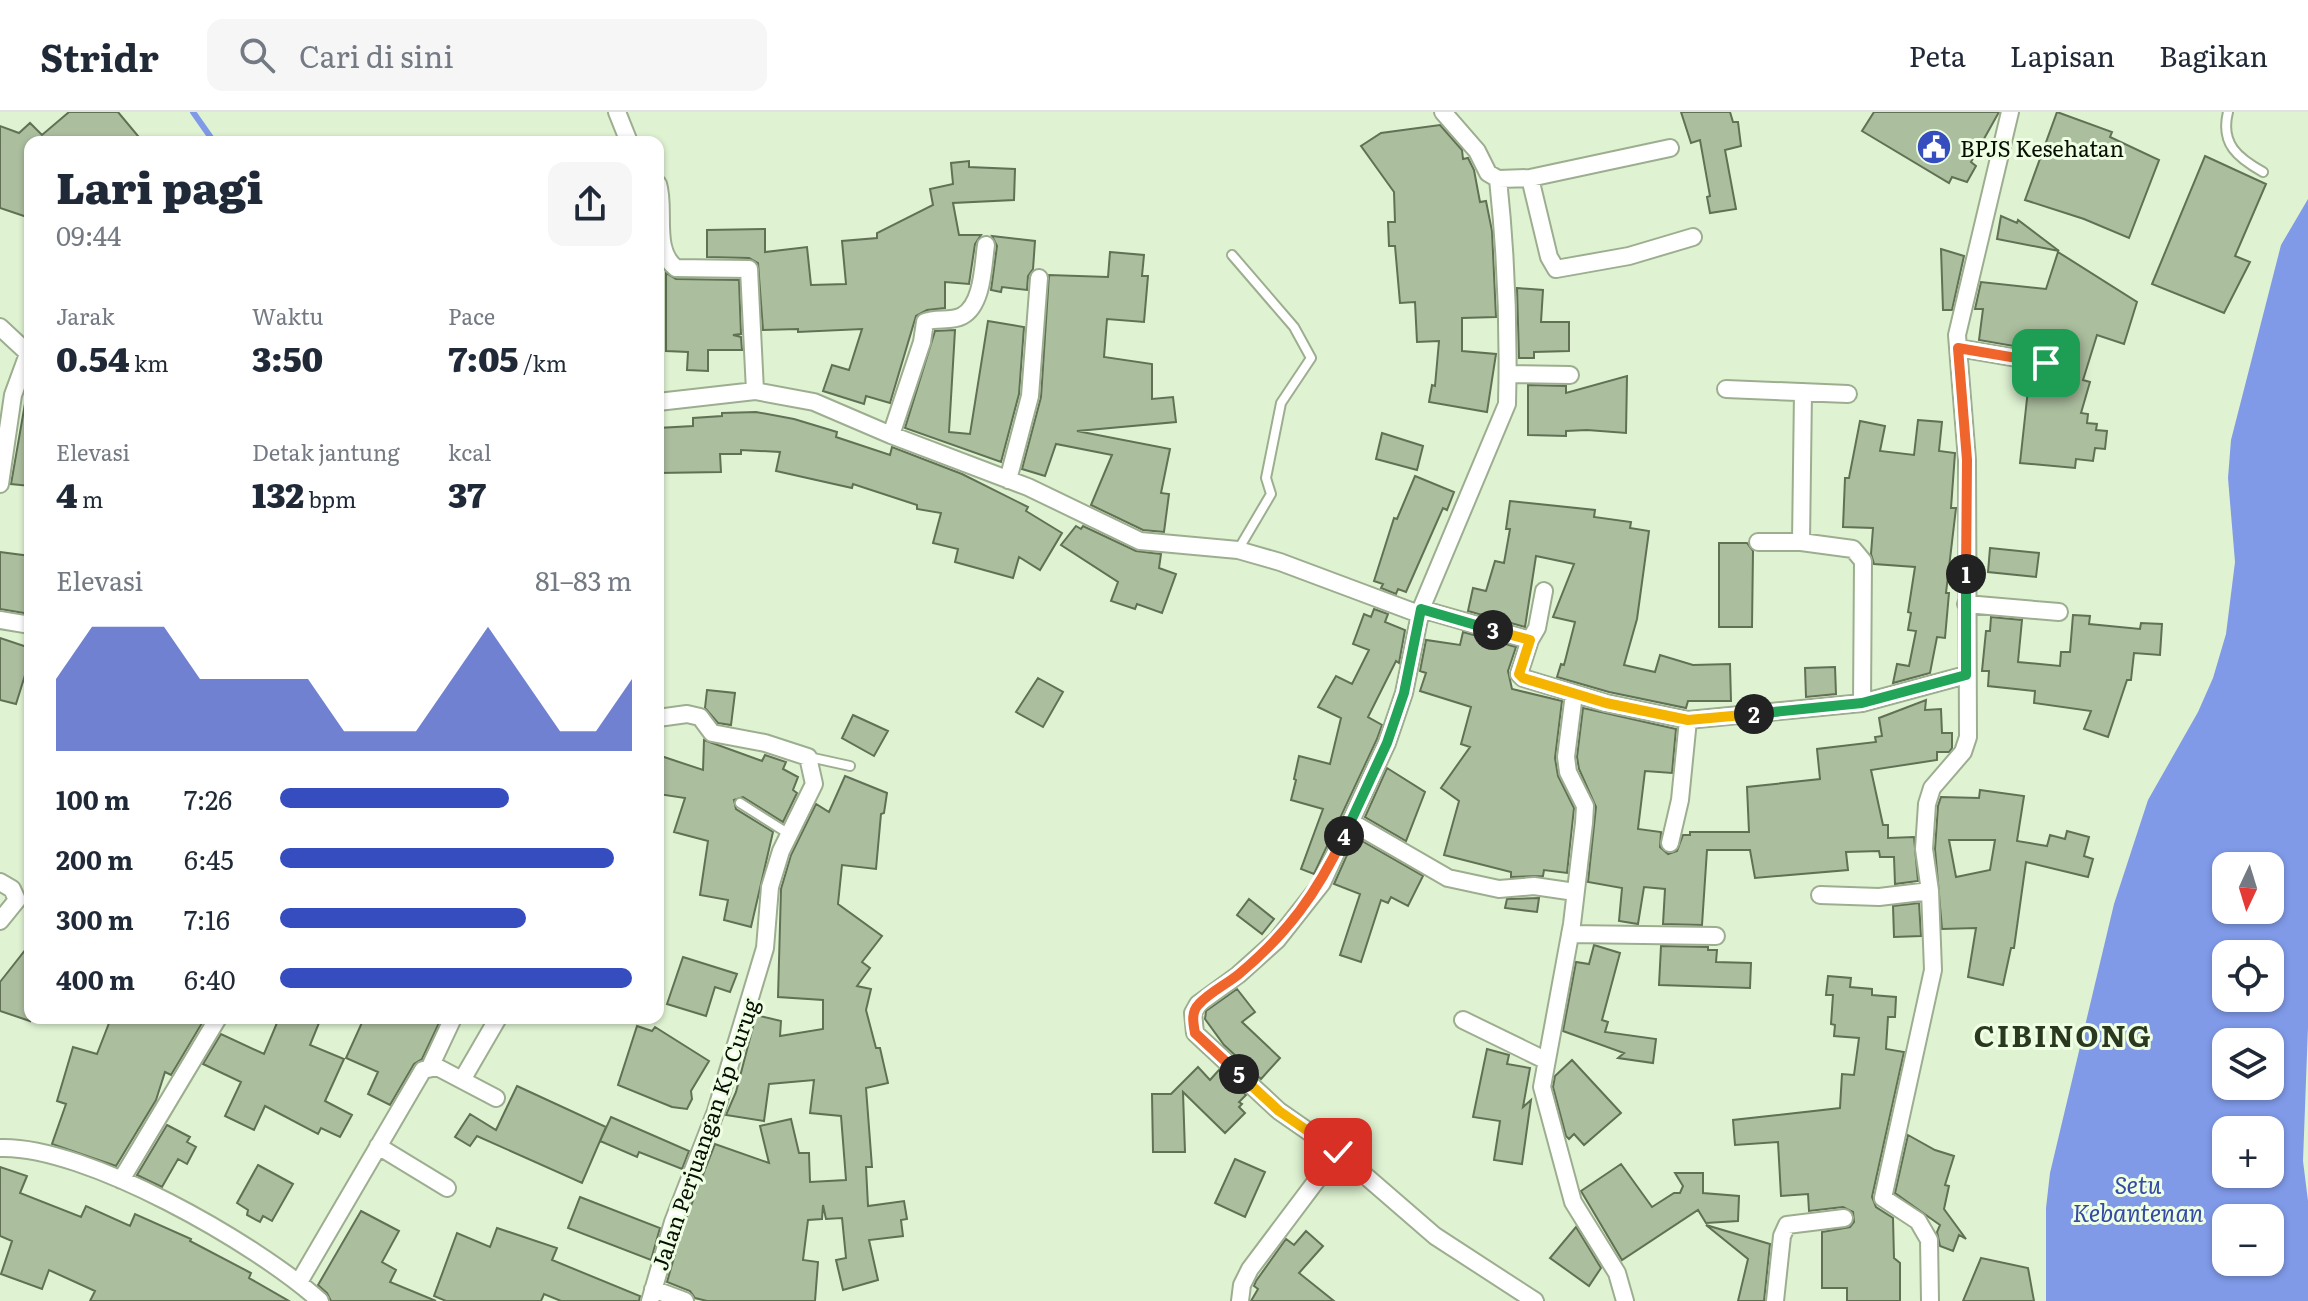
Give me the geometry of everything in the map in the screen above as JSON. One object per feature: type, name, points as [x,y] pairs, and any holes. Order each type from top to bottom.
[{"type":"street","points":[[617,112],[627,136]]},
{"type":"street","points":[[1443,112],[1477,151],[1488,173],[1498,179],[1530,178],[1670,148]]},
{"type":"street","points":[[1930,1301],[1929,1240],[1918,1221],[1883,1198],[1933,970],[1930,891],[1924,849],[1927,804],[1932,788],[1963,752],[1969,725],[1966,675],[1967,460],[1957,335],[2010,112]]},
{"type":"street","points":[[1530,178],[1551,264],[1556,269],[1629,256],[1693,237]]},
{"type":"street","points":[[1498,179],[1505,255],[1509,374],[1507,404],[1471,483],[1420,612],[1404,693],[1387,743],[1322,883],[1277,940],[1238,975],[1198,1004],[1193,1013],[1195,1033],[1279,1111],[1338,1152],[1435,1236],[1535,1301]]},
{"type":"street","points":[[891,435],[922,342],[925,322],[959,318],[966,313],[980,286],[986,245]]},
{"type":"street","points":[[664,250],[669,263],[676,268],[749,269],[755,391]]},
{"type":"street","points":[[1008,480],[1030,396],[1039,278]]},
{"type":"street","points":[[0,327],[24,348]]},
{"type":"street","points":[[1958,348],[2046,363]]},
{"type":"street","points":[[0,484],[13,395],[24,365]]},
{"type":"street","points":[[1509,374],[1570,375]]},
{"type":"street","points":[[1726,389],[1848,394]]},
{"type":"street","points":[[664,401],[755,391],[814,402],[1100,519],[1140,541],[1230,550],[1280,562],[1420,612],[1530,640]]},
{"type":"street","points":[[1801,542],[1803,392]]},
{"type":"street","points":[[1758,542],[1801,542],[1853,549],[1863,561],[1862,703]]},
{"type":"street","points":[[1544,591],[1537,628],[1519,674],[1523,678],[1574,694],[1688,720],[1862,703],[1966,675]]},
{"type":"street","points":[[1966,604],[2059,612]]},
{"type":"street","points":[[0,620],[24,624]]},
{"type":"street","points":[[1574,694],[1566,757],[1568,772],[1585,806],[1570,934],[1542,1087],[1573,1202],[1617,1273],[1625,1301]]},
{"type":"street","points":[[664,717],[687,714],[700,717],[712,733],[765,743],[808,757]]},
{"type":"street","points":[[1670,843],[1680,800],[1688,720]]},
{"type":"street","name":"Jalan Perjuangan Kp Curug","points":[[652,1295],[678,1208],[716,1111],[765,948],[770,887],[781,851],[814,784],[808,757]]},
{"type":"street","points":[[1351,822],[1448,878],[1499,889],[1534,886],[1575,892]]},
{"type":"street","points":[[0,882],[12,889],[17,900],[0,921]]},
{"type":"street","points":[[1820,895],[1879,897],[1930,891]]},
{"type":"street","points":[[1570,934],[1716,936]]},
{"type":"street","points":[[1463,1020],[1545,1060]]},
{"type":"street","points":[[121,1180],[214,1024]]},
{"type":"street","points":[[299,1282],[423,1070],[430,1067],[450,1024]]},
{"type":"street","points":[[462,1080],[495,1024]]},
{"type":"street","points":[[430,1067],[496,1098]]},
{"type":"street","points":[[378,1146],[447,1188]]},
{"type":"street","points":[[0,1148],[48,1153],[121,1180],[193,1216],[299,1282],[320,1301]]},
{"type":"street","points":[[1240,1301],[1242,1285],[1250,1269],[1338,1152]]},
{"type":"street","points":[[1775,1301],[1782,1236],[1787,1225],[1844,1218]]},
{"type":"street","points":[[652,1295],[685,1301]]},
{"type":"lane","points":[[2228,112],[2229,141],[2238,157],[2263,172]]},
{"type":"lane","points":[[1230,550],[1271,494],[1266,478],[1281,403],[1311,358],[1294,327],[1232,255]]},
{"type":"lane","points":[[808,757],[850,766]]},
{"type":"lane","points":[[740,803],[790,834]]},
{"type":"water","name":"Setu Kebantenan","points":[[2308,199],[2308,1027],[2303,1161],[2308,1201],[2308,1301],[2046,1301],[2046,1208],[2050,1173],[2114,904],[2148,800],[2198,712],[2213,678],[2226,634],[2235,562],[2228,478],[2231,440],[2281,245]]},
{"type":"building","points":[[69,112],[118,112],[138,136],[24,136],[24,216],[0,208],[0,126],[19,133],[30,123],[42,135]]},
{"type":"building","points":[[1681,112],[1730,112],[1733,122],[1738,122],[1741,146],[1725,150],[1736,209],[1710,213],[1700,140],[1691,143]]},
{"type":"building","name":"BPJS Kesehatan","points":[[1874,112],[1999,112],[1971,162],[1976,166],[1967,182],[1952,177],[1949,183],[1862,131]]},
{"type":"building","points":[[2057,112],[2112,132],[2110,137],[2159,160],[2129,238],[2084,219],[2025,200]]},
{"type":"building","points":[[1440,125],[1462,150],[1463,159],[1468,158],[1474,170],[1480,202],[1486,201],[1492,231],[1496,317],[1462,318],[1462,351],[1496,354],[1487,412],[1429,402],[1432,385],[1435,386],[1439,341],[1417,342],[1415,302],[1400,303],[1395,246],[1389,246],[1388,222],[1395,222],[1394,192],[1361,146],[1381,133]]},
{"type":"building","points":[[2205,156],[2266,184],[2235,256],[2250,262],[2224,313],[2152,284]]},
{"type":"building","points":[[969,161],[969,167],[1015,169],[1014,200],[953,203],[959,235],[981,235],[975,244],[969,284],[945,282],[945,308],[927,310],[916,316],[890,403],[866,396],[864,404],[823,391],[832,365],[849,370],[862,329],[763,330],[758,263],[749,258],[707,257],[707,230],[765,229],[765,252],[807,247],[811,285],[846,284],[842,241],[877,238],[877,233],[933,205],[930,189],[953,184],[951,163]]},
{"type":"building","points":[[2001,216],[2017,223],[2018,220],[2059,251],[1997,239]]},
{"type":"building","points":[[992,236],[1035,241],[1033,269],[1028,276],[1027,290],[1002,287],[1001,292],[991,290],[997,246]]},
{"type":"building","points":[[1941,249],[1964,256],[1952,310],[1943,310]]},
{"type":"building","points":[[1110,252],[1144,255],[1142,276],[1148,276],[1144,322],[1107,319],[1104,357],[1152,364],[1152,399],[1173,397],[1176,422],[1077,431],[1170,449],[1161,493],[1169,494],[1164,532],[1143,530],[1091,505],[1112,455],[1056,444],[1045,476],[1022,469],[1041,397],[1049,275],[1108,277]]},
{"type":"building","points":[[2058,252],[2137,302],[2124,344],[2097,335],[2083,380],[2090,382],[2081,413],[2088,414],[2087,423],[2097,424],[2096,430],[2107,431],[2105,449],[2095,448],[2093,461],[2076,459],[2075,468],[2020,463],[2030,371],[2051,373],[2057,366],[2056,360],[2048,352],[1979,340],[1983,309],[1975,309],[1981,282],[2046,289]]},
{"type":"building","points":[[666,273],[676,279],[739,280],[741,334],[733,335],[741,337],[742,350],[708,350],[708,371],[687,370],[688,352],[666,351]]},
{"type":"building","points":[[1517,288],[1543,290],[1541,322],[1569,322],[1569,351],[1534,352],[1534,358],[1519,358]]},
{"type":"building","points":[[988,321],[1024,327],[1019,394],[1001,462],[905,428],[935,331],[955,330],[949,432],[970,434]]},
{"type":"building","points":[[1627,376],[1626,433],[1587,430],[1566,431],[1566,436],[1528,435],[1528,385],[1566,386],[1566,393]]},
{"type":"building","points":[[24,409],[24,485],[11,484]]},
{"type":"building","points":[[756,412],[794,419],[837,432],[836,437],[890,455],[892,447],[962,474],[1028,507],[1026,511],[1062,533],[1040,570],[1019,557],[1013,578],[955,562],[958,549],[933,543],[941,513],[917,509],[917,505],[853,484],[852,488],[776,471],[780,452],[741,450],[741,454],[720,454],[721,472],[664,473],[664,428],[693,426],[693,418],[722,416],[722,413]]},
{"type":"building","points":[[1918,420],[1942,422],[1939,451],[1955,453],[1951,508],[1956,508],[1946,593],[1949,593],[1945,638],[1937,637],[1930,673],[1893,683],[1897,664],[1909,666],[1916,631],[1908,630],[1915,567],[1874,564],[1871,554],[1873,528],[1843,527],[1845,478],[1849,478],[1860,421],[1885,426],[1880,451],[1914,455]]},
{"type":"building","points":[[1382,433],[1423,446],[1417,470],[1376,459]]},
{"type":"building","points":[[1415,476],[1454,492],[1447,510],[1443,508],[1406,592],[1398,589],[1396,594],[1381,588],[1383,584],[1374,581],[1394,518],[1397,519]]},
{"type":"building","points":[[1510,501],[1595,510],[1594,517],[1631,522],[1630,528],[1649,531],[1637,619],[1624,665],[1655,672],[1660,655],[1693,665],[1730,664],[1731,701],[1688,701],[1686,708],[1609,692],[1557,677],[1561,664],[1564,665],[1575,622],[1553,617],[1574,564],[1536,556],[1525,627],[1468,611],[1473,588],[1486,591],[1495,561],[1504,563],[1510,529],[1506,529]]},
{"type":"building","points":[[1076,526],[1081,529],[1083,526],[1136,551],[1161,554],[1159,568],[1176,574],[1162,613],[1137,604],[1135,609],[1111,601],[1118,582],[1061,545]]},
{"type":"building","points":[[1719,543],[1747,543],[1753,551],[1752,627],[1719,627]]},
{"type":"building","points":[[1990,548],[2039,553],[2036,577],[1988,572]]},
{"type":"building","points":[[0,552],[24,555],[24,613],[0,609]]},
{"type":"building","points":[[1374,609],[1388,614],[1385,622],[1405,630],[1399,663],[1396,661],[1368,717],[1382,725],[1314,874],[1301,869],[1323,809],[1291,800],[1299,756],[1330,764],[1341,718],[1318,707],[1336,676],[1352,684],[1369,650],[1353,644],[1364,614],[1371,617]]},
{"type":"building","points":[[2073,615],[2090,616],[2089,624],[2140,629],[2141,623],[2162,624],[2160,655],[2134,653],[2131,680],[2127,680],[2108,737],[2084,729],[2091,711],[2034,703],[2035,691],[1988,686],[1989,671],[1982,671],[1986,631],[1990,631],[1991,617],[2022,620],[2018,662],[2060,666],[2061,652],[2070,652]]},
{"type":"building","points":[[1463,632],[1516,647],[1508,671],[1512,689],[1562,701],[1555,758],[1558,776],[1574,808],[1567,873],[1544,870],[1543,876],[1511,877],[1511,872],[1444,855],[1459,801],[1441,788],[1470,747],[1461,744],[1471,707],[1420,691],[1426,673],[1420,671],[1426,640],[1460,645]]},
{"type":"building","points":[[0,638],[24,646],[24,678],[16,704],[0,700]]},
{"type":"building","points":[[1835,667],[1836,694],[1806,697],[1805,668]]},
{"type":"building","points":[[1038,678],[1063,692],[1043,727],[1016,712]]},
{"type":"building","points":[[707,690],[735,693],[731,725],[718,723],[705,708]]},
{"type":"building","points":[[1926,700],[1925,710],[1941,709],[1942,733],[1952,733],[1949,752],[1937,752],[1937,760],[1871,770],[1883,825],[1888,825],[1888,838],[1914,837],[1918,881],[1895,884],[1894,857],[1880,857],[1879,851],[1846,852],[1848,870],[1755,878],[1750,850],[1707,850],[1702,925],[1663,924],[1665,889],[1644,887],[1638,924],[1619,921],[1622,888],[1588,882],[1596,807],[1577,757],[1583,708],[1676,729],[1672,773],[1645,771],[1638,829],[1661,832],[1660,847],[1668,854],[1677,851],[1683,835],[1690,835],[1690,832],[1749,832],[1747,787],[1820,779],[1817,749],[1876,742],[1875,737],[1882,736],[1879,718]]},
{"type":"building","points":[[853,715],[888,731],[874,756],[842,738]]},
{"type":"building","points":[[704,740],[762,761],[765,755],[786,762],[783,769],[798,777],[793,790],[797,793],[783,822],[743,797],[734,800],[736,809],[773,832],[751,927],[724,920],[728,900],[700,895],[708,841],[674,832],[685,798],[664,795],[664,757],[703,770]]},
{"type":"building","points":[[1387,768],[1425,792],[1406,841],[1365,817]]},
{"type":"building","points":[[845,776],[887,793],[884,813],[881,814],[876,869],[842,865],[838,904],[882,936],[862,962],[870,968],[857,986],[871,989],[866,1010],[876,1048],[880,1048],[888,1083],[866,1088],[872,1167],[866,1167],[868,1206],[904,1201],[907,1219],[901,1220],[903,1236],[869,1240],[878,1280],[843,1290],[836,1260],[846,1258],[842,1218],[826,1219],[823,1205],[822,1219],[808,1220],[803,1260],[818,1262],[815,1301],[707,1301],[695,1298],[690,1291],[667,1282],[683,1226],[715,1144],[769,1163],[760,1126],[791,1119],[799,1153],[809,1153],[810,1182],[846,1180],[841,1116],[810,1113],[814,1080],[769,1084],[764,1121],[726,1115],[736,1092],[756,1015],[781,1021],[780,1036],[823,1029],[823,1000],[778,997],[781,889],[791,855],[816,804],[829,812]]},
{"type":"building","points":[[1980,790],[2024,796],[2017,841],[2047,846],[2050,835],[2065,839],[2067,831],[2089,837],[2084,856],[2093,859],[2088,877],[2026,862],[2014,948],[2011,948],[2003,985],[1968,977],[1976,928],[1942,929],[1935,849],[1938,806],[1941,797],[1979,798]],"holes":[[[1949,840],[1995,840],[1990,870],[1956,877]]]},
{"type":"building","points":[[1355,837],[1423,876],[1408,906],[1391,897],[1388,903],[1381,900],[1361,962],[1340,955],[1360,894],[1334,884]]},
{"type":"building","points":[[1539,898],[1537,912],[1505,908],[1507,899]]},
{"type":"building","points":[[1249,899],[1274,919],[1262,934],[1237,915]]},
{"type":"building","points":[[1919,903],[1921,936],[1894,937],[1893,906]]},
{"type":"building","points":[[1594,945],[1620,953],[1602,1020],[1608,1022],[1605,1032],[1656,1039],[1653,1063],[1618,1058],[1624,1053],[1563,1031],[1576,962],[1589,964]]},
{"type":"building","points":[[1661,946],[1708,947],[1708,950],[1717,950],[1716,962],[1751,963],[1750,988],[1659,985]]},
{"type":"building","points":[[24,952],[24,1019],[0,1011],[0,982]]},
{"type":"building","points":[[683,957],[737,974],[730,992],[715,987],[706,1016],[667,1004]]},
{"type":"building","points":[[1828,976],[1851,978],[1850,987],[1872,989],[1872,995],[1896,997],[1895,1017],[1888,1017],[1886,1049],[1904,1052],[1872,1197],[1876,1207],[1893,1218],[1894,1258],[1900,1263],[1900,1301],[1847,1301],[1847,1288],[1822,1288],[1822,1232],[1850,1227],[1854,1222],[1853,1212],[1843,1207],[1809,1211],[1808,1194],[1781,1196],[1778,1142],[1735,1145],[1733,1120],[1840,1108],[1842,1074],[1854,1075],[1859,1038],[1834,1036],[1835,1025],[1831,1024],[1833,995],[1826,995]]},
{"type":"building","points":[[1237,989],[1255,1012],[1242,1022],[1280,1058],[1261,1079],[1224,1045],[1205,1019],[1206,1011]]},
{"type":"building","points":[[109,1024],[201,1024],[171,1075],[165,1072],[156,1100],[116,1166],[52,1144],[66,1104],[57,1101],[73,1047],[97,1054]]},
{"type":"building","points":[[276,1024],[319,1024],[310,1045],[344,1059],[325,1101],[352,1115],[340,1137],[321,1128],[318,1134],[265,1106],[254,1130],[225,1116],[241,1082],[203,1064],[221,1034],[264,1054]]},
{"type":"building","points":[[361,1024],[439,1024],[422,1059],[414,1064],[390,1105],[368,1094],[378,1072],[346,1058]]},
{"type":"building","points":[[637,1026],[652,1031],[655,1027],[709,1061],[691,1091],[692,1099],[687,1109],[672,1107],[618,1085]]},
{"type":"building","points":[[1487,1049],[1509,1055],[1507,1064],[1530,1068],[1523,1107],[1531,1100],[1522,1164],[1494,1160],[1500,1121],[1473,1117]]},
{"type":"building","points":[[1572,1060],[1621,1113],[1584,1145],[1574,1134],[1569,1139],[1566,1136],[1553,1087],[1555,1076]]},
{"type":"building","points":[[1198,1067],[1210,1080],[1219,1070],[1246,1095],[1239,1102],[1245,1113],[1225,1133],[1183,1092],[1185,1152],[1153,1152],[1152,1094],[1171,1094]]},
{"type":"building","points":[[517,1086],[606,1127],[582,1183],[477,1136],[470,1146],[455,1137],[470,1114],[496,1130]]},
{"type":"building","points":[[611,1117],[689,1151],[682,1169],[639,1152],[637,1157],[600,1141]]},
{"type":"building","points":[[167,1125],[190,1137],[187,1142],[196,1147],[187,1164],[178,1159],[162,1187],[137,1175]]},
{"type":"building","points":[[1908,1135],[1935,1150],[1954,1156],[1945,1185],[1949,1186],[1944,1209],[1966,1239],[1959,1235],[1953,1251],[1940,1246],[1937,1232],[1940,1225],[1895,1193]]},
{"type":"building","points":[[1235,1159],[1265,1172],[1245,1217],[1215,1203]]},
{"type":"building","points":[[1621,1164],[1652,1207],[1674,1193],[1680,1193],[1683,1186],[1675,1173],[1703,1173],[1703,1193],[1739,1196],[1738,1221],[1706,1223],[1698,1210],[1622,1260],[1581,1191]]},
{"type":"building","points":[[258,1165],[293,1184],[272,1221],[263,1216],[260,1222],[247,1215],[248,1210],[237,1203]]},
{"type":"building","points":[[0,1167],[27,1176],[20,1193],[81,1217],[86,1206],[130,1226],[135,1214],[191,1239],[251,1273],[249,1278],[289,1301],[90,1301],[95,1291],[49,1270],[42,1289],[1,1274],[12,1241],[0,1236]]},
{"type":"building","points":[[580,1197],[660,1228],[651,1260],[568,1228]]},
{"type":"building","points":[[361,1211],[399,1231],[382,1262],[396,1270],[390,1282],[436,1301],[331,1301],[318,1285]]},
{"type":"building","points":[[1706,1225],[1770,1244],[1764,1301],[1738,1301],[1748,1259]]},
{"type":"building","points":[[1576,1227],[1601,1268],[1589,1286],[1550,1258]]},
{"type":"building","points":[[497,1228],[557,1248],[552,1260],[640,1296],[639,1301],[561,1301],[544,1294],[541,1301],[446,1301],[434,1296],[457,1233],[490,1247]]},
{"type":"building","points":[[1306,1231],[1323,1246],[1299,1273],[1334,1301],[1251,1301],[1258,1289],[1254,1286],[1256,1281],[1286,1239],[1294,1245]]},
{"type":"building","points":[[1981,1258],[2028,1268],[2034,1301],[1963,1301]]},
{"type":"waterway","points":[[193,112],[210,136]]},
{"type":"place","name":"BPJS Kesehatan","points":[[1934,147]]},
{"type":"district","name":"CIBINONG","points":[[2063,1034]]},
{"type":"route","points":[[1338,1152],[1279,1111],[1195,1033],[1193,1013],[1198,1004],[1238,975],[1277,940],[1322,883],[1387,743],[1404,693],[1421,609],[1530,640],[1519,674],[1523,678],[1606,703],[1688,720],[1862,703],[1966,675],[1967,460],[1958,348],[2046,363]]}]
